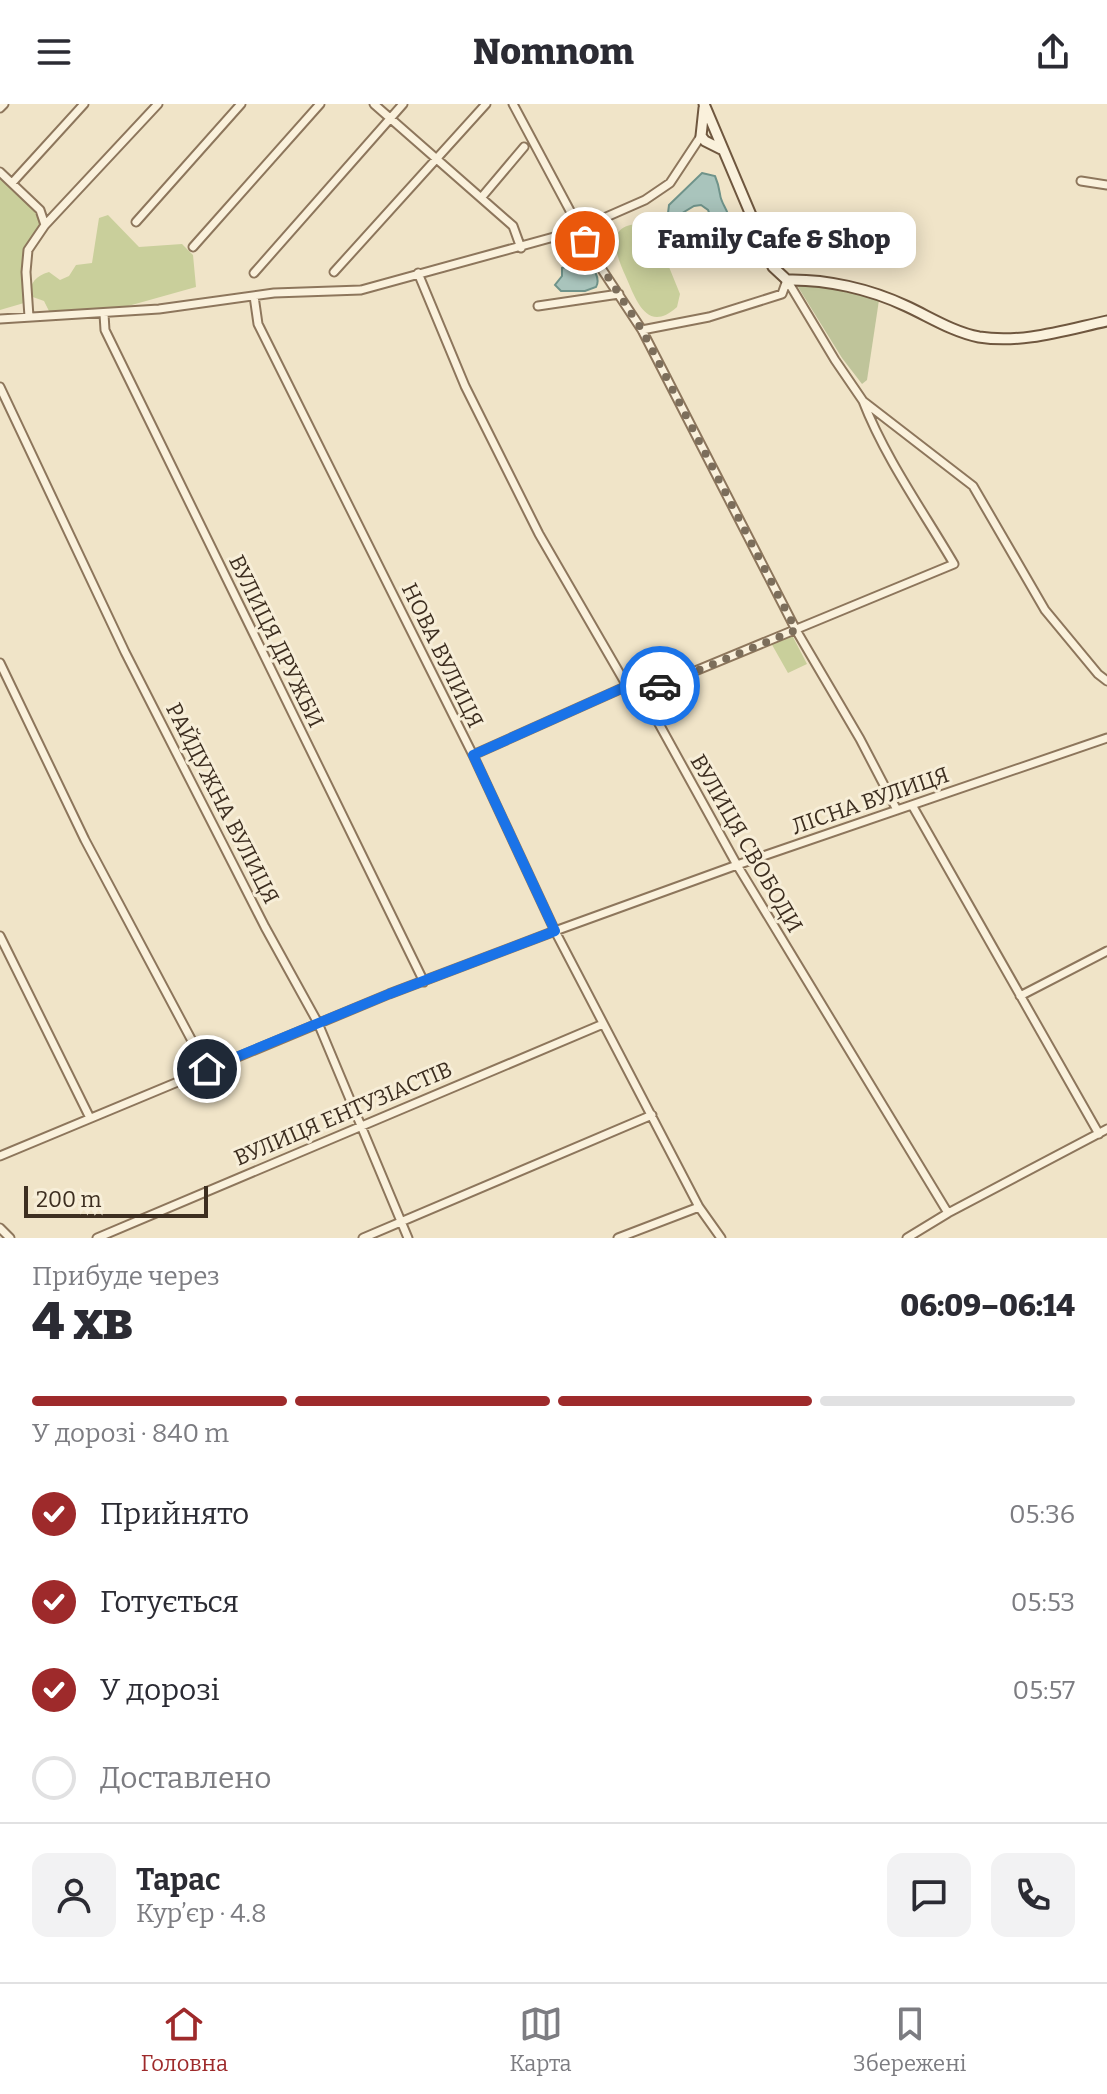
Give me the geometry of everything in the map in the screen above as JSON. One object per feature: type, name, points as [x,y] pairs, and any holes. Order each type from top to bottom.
[{"type":"street","points":[[12,183],[84,104]]},
{"type":"street","points":[[29,317],[28,250],[45,225],[158,104]]},
{"type":"street","points":[[136,222],[241,104]]},
{"type":"street","points":[[193,247],[320,104]]},
{"type":"street","points":[[374,104],[513,226],[521,248]]},
{"type":"street","points":[[254,273],[403,104]]},
{"type":"street","points":[[334,272],[486,104]]},
{"type":"street","points":[[513,104],[599,265],[642,330],[796,630],[860,739],[897,810]]},
{"type":"street","points":[[418,273],[465,386],[525,507],[627,686],[642,693],[954,564],[884,446],[863,401],[787,280],[773,267],[722,149],[709,136],[704,104]]},
{"type":"street","points":[[0,319],[104,314],[254,296],[361,290],[521,248],[580,229],[645,200],[670,183],[694,148],[709,136]]},
{"type":"street","points":[[481,198],[524,147]]},
{"type":"street","points":[[0,172],[40,210],[45,225]]},
{"type":"street","points":[[1081,181],[1107,185]]},
{"type":"street","points":[[787,280],[810,279],[882,296],[954,330],[981,337],[1021,339],[1107,321]]},
{"type":"street","points":[[642,330],[709,317],[782,294],[787,280]]},
{"type":"street","points":[[538,306],[619,294]]},
{"type":"street","name":"НОВА ВУЛИЦЯ","points":[[254,296],[258,324],[473,755],[555,931],[699,1207],[721,1238]]},
{"type":"street","name":"ВУЛИЦЯ ДРУЖБИ","points":[[104,314],[105,330],[112,345],[424,982]]},
{"type":"street","name":"РАЙДУЖНА ВУЛИЦЯ","points":[[0,387],[125,652],[265,927],[318,1023],[408,1238]]},
{"type":"street","points":[[863,401],[973,486],[1045,610],[1107,681]]},
{"type":"street","points":[[0,663],[85,840],[207,1069]]},
{"type":"street","points":[[473,755],[627,686]]},
{"type":"street","name":"ВУЛИЦЯ СВОБОДИ","points":[[642,693],[737,865],[948,1213]]},
{"type":"street","name":"ЛІСНА ВУЛИЦЯ","points":[[0,1156],[318,1023],[555,931],[1107,738]]},
{"type":"street","points":[[907,1238],[1103,1131],[1020,996],[912,805]]},
{"type":"street","points":[[0,936],[90,1118]]},
{"type":"street","points":[[1020,996],[1107,951]]},
{"type":"street","name":"ВУЛИЦЯ ЕНТУЗІАСТІВ","points":[[97,1238],[603,1024]]},
{"type":"street","points":[[363,1238],[652,1115]]},
{"type":"street","points":[[618,1238],[699,1207]]},
{"type":"street","points":[[0,1228],[10,1238]]},
{"type":"green space","points":[[0,177],[39,212],[42,226],[25,253],[24,303],[0,310]]},
{"type":"green space","points":[[108,215],[139,247],[182,244],[193,255],[196,287],[121,308],[49,311],[44,301],[30,296],[33,283],[41,275],[49,272],[60,280],[69,276],[76,265],[92,263],[99,218]]},
{"type":"green space","points":[[639,224],[656,235],[680,294],[677,307],[658,317],[644,311],[639,304],[617,252],[617,236],[621,230]]},
{"type":"green space","points":[[800,280],[879,300],[867,380],[862,384],[798,287]]},
{"type":"green space","points":[[789,635],[807,664],[788,673],[771,643]]},
{"type":"water","points":[[702,173],[715,176],[729,219],[724,225],[713,223],[708,210],[701,205],[674,218],[668,213],[669,205]]},
{"type":"water","points":[[585,261],[595,272],[598,280],[596,287],[585,291],[561,291],[555,285],[562,276],[562,268]]},
{"type":"way so far","points":[[585,241],[642,330],[796,630],[660,686]]},
{"type":"place","name":"Family Cafe & Shop","points":[[585,241]]},
{"type":"route","points":[[207,1069],[389,994],[555,931],[473,755],[627,686],[642,693],[660,686]]}]
